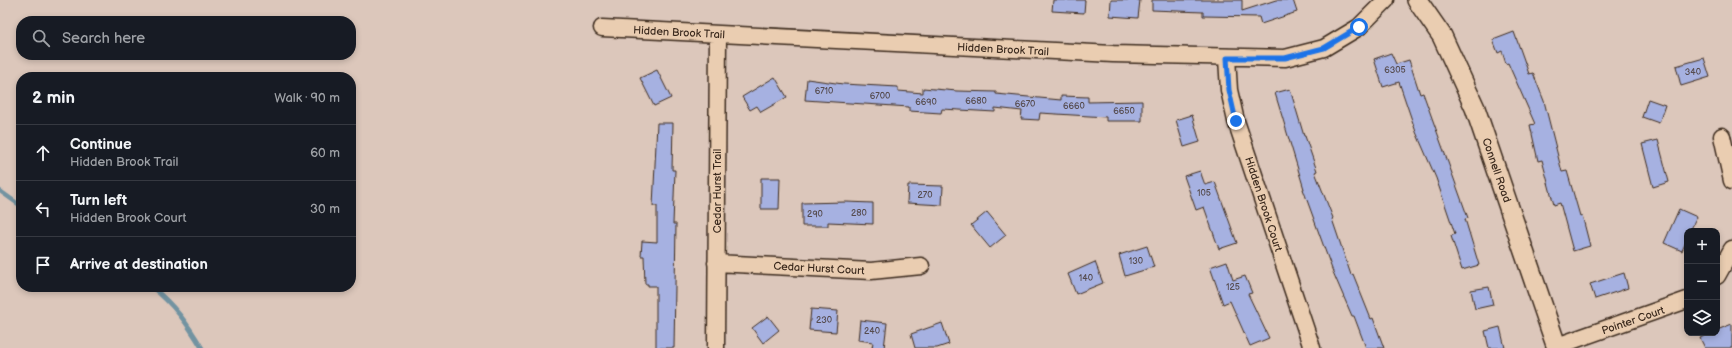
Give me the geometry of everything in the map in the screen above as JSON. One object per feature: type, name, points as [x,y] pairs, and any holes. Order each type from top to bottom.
[{"type":"street","name":"Hidden Brook Trail","points":[[602,28],[1113,54],[1227,58],[1285,58],[1324,48],[1359,27],[1386,0]]},
{"type":"street","name":"Connell Road","points":[[1417,0],[1442,36],[1476,108],[1557,347]]},
{"type":"street","name":"Cedar Hurst Trail","points":[[716,348],[718,34]]},
{"type":"street","name":"Hidden Brook Court","points":[[1227,58],[1229,90],[1236,121],[1312,348]]},
{"type":"street","points":[[1722,136],[1732,181]]},
{"type":"street","points":[[1720,271],[1732,249]]},
{"type":"street","name":"Cedar Hurst Court","points":[[716,263],[871,271],[921,266]]},
{"type":"street","name":"Pointer Court","points":[[1557,347],[1684,301]]},
{"type":"building","points":[[1053,0],[1085,0],[1084,13],[1052,11]]},
{"type":"building","points":[[1111,0],[1140,0],[1138,18],[1110,16]]},
{"type":"building","points":[[1152,0],[1242,0],[1242,11],[1276,0],[1293,0],[1297,12],[1261,24],[1259,17],[1203,16],[1203,12],[1152,10]]},
{"type":"building","points":[[1514,32],[1529,74],[1533,73],[1544,101],[1562,172],[1567,171],[1580,216],[1582,215],[1590,246],[1573,251],[1560,203],[1554,205],[1542,160],[1538,161],[1530,125],[1535,124],[1508,63],[1506,64],[1502,51],[1498,53],[1493,40]]},
{"type":"building","points":[[1391,53],[1396,64],[1409,60],[1420,94],[1423,93],[1468,218],[1465,219],[1479,265],[1462,270],[1451,236],[1455,234],[1436,178],[1416,132],[1399,82],[1383,87],[1374,59]]},
{"type":"building","points":[[1704,58],[1710,77],[1681,86],[1676,66]]},
{"type":"building","points":[[657,70],[671,98],[654,106],[640,78]]},
{"type":"building","points":[[775,77],[787,97],[761,112],[757,106],[750,110],[742,97]]},
{"type":"building","points":[[807,79],[843,84],[898,87],[898,91],[923,93],[923,88],[996,92],[996,94],[1061,100],[1061,96],[1088,97],[1088,102],[1142,101],[1142,121],[1106,121],[1106,117],[1040,113],[1039,120],[1021,119],[1022,111],[995,108],[995,112],[942,109],[941,113],[909,111],[909,107],[805,100]]},
{"type":"building","points":[[1290,89],[1304,136],[1317,171],[1315,172],[1333,218],[1332,219],[1351,275],[1353,274],[1371,319],[1373,318],[1384,348],[1366,348],[1354,316],[1352,316],[1333,272],[1303,189],[1275,93]]},
{"type":"building","points":[[1648,99],[1665,105],[1659,123],[1642,117]]},
{"type":"building","points":[[1192,115],[1200,142],[1184,147],[1176,120]]},
{"type":"building","points":[[657,123],[673,123],[672,170],[675,170],[673,224],[676,224],[674,348],[656,348],[656,286],[648,286],[648,284],[645,284],[644,256],[641,256],[642,241],[657,242],[657,206],[653,206]]},
{"type":"building","points":[[1658,140],[1669,182],[1653,187],[1642,144]]},
{"type":"building","points":[[1200,171],[1205,185],[1215,182],[1237,243],[1219,249],[1204,207],[1196,210],[1184,176]]},
{"type":"building","points":[[761,178],[780,178],[779,209],[761,209]]},
{"type":"building","points":[[908,185],[943,186],[942,205],[907,203]]},
{"type":"building","points":[[802,203],[873,203],[873,224],[828,222],[828,226],[802,226]]},
{"type":"building","points":[[1679,209],[1697,217],[1692,228],[1684,228],[1684,246],[1682,251],[1664,243]]},
{"type":"building","points":[[987,212],[1006,235],[990,248],[971,225]]},
{"type":"building","points":[[1147,246],[1154,267],[1125,276],[1119,255]]},
{"type":"building","points":[[1227,261],[1233,280],[1245,276],[1252,293],[1248,294],[1269,338],[1250,346],[1230,301],[1223,304],[1210,267]]},
{"type":"building","points":[[1095,262],[1103,283],[1076,294],[1068,274]]},
{"type":"building","points":[[1624,273],[1628,288],[1595,299],[1590,284]]},
{"type":"building","points":[[1489,287],[1493,305],[1475,309],[1471,290]]},
{"type":"building","points":[[811,309],[838,311],[836,332],[809,330]]},
{"type":"building","points":[[768,316],[779,330],[763,343],[752,328]]},
{"type":"building","points":[[860,320],[887,323],[884,348],[872,348],[873,342],[858,340]]},
{"type":"building","points":[[942,323],[949,344],[937,348],[915,348],[911,334]]},
{"type":"building","points":[[1732,324],[1732,348],[1705,348],[1700,338],[1704,336],[1720,336],[1720,329]]},
{"type":"building","points":[[1500,327],[1505,348],[1489,348],[1485,331]]},
{"type":"waterway","points":[[0,191],[16,202]]},
{"type":"waterway","points":[[157,292],[180,315],[202,348]]},
{"type":"route","points":[[1236,121],[1229,90],[1227,58],[1285,58],[1324,48],[1359,27]]}]
